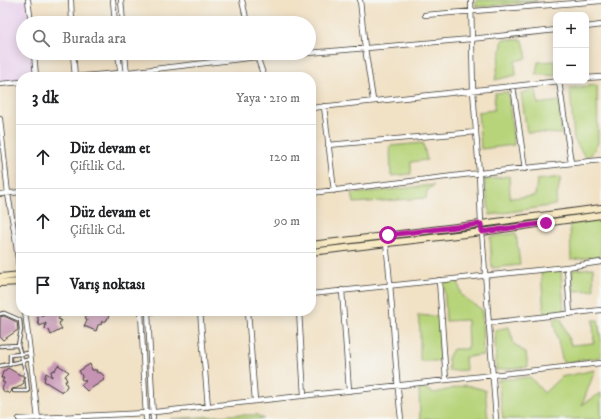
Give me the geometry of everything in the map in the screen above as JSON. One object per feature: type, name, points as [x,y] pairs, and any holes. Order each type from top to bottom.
[{"type":"street","points":[[28,0],[30,16]]},
{"type":"street","points":[[71,0],[72,16]]},
{"type":"street","points":[[113,0],[114,16]]},
{"type":"street","points":[[121,0],[122,16]]},
{"type":"street","points":[[242,0],[245,16]]},
{"type":"street","points":[[360,0],[365,48],[373,100]]},
{"type":"street","points":[[470,0],[473,90],[484,276],[496,419]]},
{"type":"street","points":[[425,15],[601,1]]},
{"type":"street","points":[[589,27],[601,26]]},
{"type":"street","points":[[316,52],[553,30]]},
{"type":"street","points":[[35,60],[36,72]]},
{"type":"street","points":[[74,60],[75,72]]},
{"type":"street","points":[[119,60],[120,72]]},
{"type":"street","points":[[126,60],[127,72]]},
{"type":"street","points":[[146,72],[224,60]]},
{"type":"street","points":[[258,60],[262,72]]},
{"type":"street","points":[[589,78],[601,77]]},
{"type":"street","points":[[0,84],[16,82]]},
{"type":"street","points":[[316,107],[553,82]]},
{"type":"street","points":[[560,84],[571,163]]},
{"type":"street","points":[[513,86],[525,168]]},
{"type":"street","points":[[324,106],[334,191]]},
{"type":"street","points":[[0,119],[8,194],[16,243]]},
{"type":"street","points":[[328,145],[476,132]]},
{"type":"street","points":[[316,193],[479,173],[601,160]]},
{"type":"street","points":[[0,194],[16,193]]},
{"type":"street","points":[[316,244],[601,208]]},
{"type":"street","points":[[316,251],[482,232],[601,215]]},
{"type":"street","points":[[386,243],[391,285],[397,386],[401,419]]},
{"type":"street","points":[[316,293],[567,267],[601,262]]},
{"type":"street","points":[[567,267],[570,314]]},
{"type":"street","points":[[0,277],[16,278]]},
{"type":"street","points":[[0,283],[16,279]]},
{"type":"street","points":[[440,280],[446,380]]},
{"type":"street","points":[[342,290],[348,391]]},
{"type":"street","points":[[488,323],[601,310]]},
{"type":"street","points":[[26,316],[38,419]]},
{"type":"street","points":[[141,316],[146,419]]},
{"type":"street","points":[[148,316],[153,419]]},
{"type":"street","points":[[200,316],[208,407]]},
{"type":"street","points":[[248,316],[255,401]]},
{"type":"street","points":[[299,316],[304,396]]},
{"type":"street","points":[[19,419],[96,417],[146,413],[601,363]]},
{"type":"lane","points":[[0,314],[4,313],[20,320],[21,330],[18,345],[21,361],[26,373],[28,390],[14,392]]},
{"type":"lane","points":[[0,346],[18,345]]},
{"type":"lane","points":[[10,364],[10,355],[30,353]]},
{"type":"lane","points":[[0,366],[31,360]]},
{"type":"shaded area","points":[[0,0],[27,0],[28,16],[16,16],[16,60],[34,60],[35,72],[16,72],[16,82],[0,84]]},
{"type":"green space","points":[[476,0],[537,0],[538,1],[476,7]]},
{"type":"green space","points":[[503,39],[523,40],[527,58],[515,61],[516,75],[495,80]]},
{"type":"green space","points":[[553,61],[553,76],[536,74],[538,62]]},
{"type":"green space","points":[[597,85],[598,143],[591,155],[585,157],[574,139],[570,88]]},
{"type":"green space","points":[[536,89],[538,104],[559,101],[561,134],[527,132],[521,93]]},
{"type":"green space","points":[[508,92],[514,145],[481,149],[478,112],[494,110],[495,93]]},
{"type":"green space","points":[[423,143],[427,160],[411,162],[411,174],[391,176],[390,146]]},
{"type":"green space","points":[[509,176],[510,198],[535,196],[537,180],[561,177],[555,205],[490,215],[484,180]]},
{"type":"green space","points":[[434,185],[427,191],[426,198],[354,203],[352,194]]},
{"type":"green space","points":[[601,220],[601,256],[571,260],[570,224]]},
{"type":"green space","points":[[516,233],[520,265],[492,268],[490,237]]},
{"type":"green space","points":[[593,268],[594,290],[573,291],[572,270]]},
{"type":"green space","points":[[561,271],[564,311],[544,314],[541,272]]},
{"type":"green space","points":[[458,280],[461,295],[482,310],[483,355],[465,357],[466,370],[449,371],[448,358],[453,349],[468,349],[467,320],[446,321],[444,282]]},
{"type":"green space","points":[[418,315],[440,317],[440,361],[420,361],[420,330]]},
{"type":"green space","points":[[561,318],[571,345],[594,343],[593,320],[598,320],[601,340],[601,357],[563,363],[553,319]]},
{"type":"green space","points":[[509,327],[514,344],[526,353],[528,367],[496,370],[495,330]]},
{"type":"green space","points":[[595,370],[582,405],[601,393],[601,419],[503,419],[498,380],[530,377],[544,393],[561,377]]},
{"type":"green space","points":[[466,385],[485,390],[488,419],[420,419],[419,387],[435,393]]},
{"type":"green space","points":[[257,415],[264,419],[170,419]]},
{"type":"building","points":[[4,316],[17,322],[18,330],[3,340],[0,337],[0,317]]},
{"type":"building","points":[[41,316],[60,316],[58,319],[61,320],[59,324],[62,329],[51,335],[49,330],[45,329],[46,323],[40,326],[37,318]]},
{"type":"building","points":[[109,316],[106,321],[101,322],[102,324],[98,325],[96,331],[84,326],[87,320],[85,317]]},
{"type":"building","points":[[90,364],[92,370],[97,370],[96,372],[101,373],[105,377],[103,378],[104,380],[87,391],[81,385],[86,381],[81,379],[82,376],[79,371]]},
{"type":"building","points":[[58,365],[69,372],[65,376],[67,386],[64,391],[62,390],[62,392],[44,381],[46,373],[52,377],[51,371],[55,370]]},
{"type":"building","points":[[8,368],[20,375],[23,375],[24,383],[17,388],[12,389],[9,394],[7,392],[5,393],[3,390],[2,387],[5,383],[2,382],[4,378],[1,378],[3,372]]},
{"type":"route","points":[[388,235],[481,224],[482,232],[546,223]]}]
